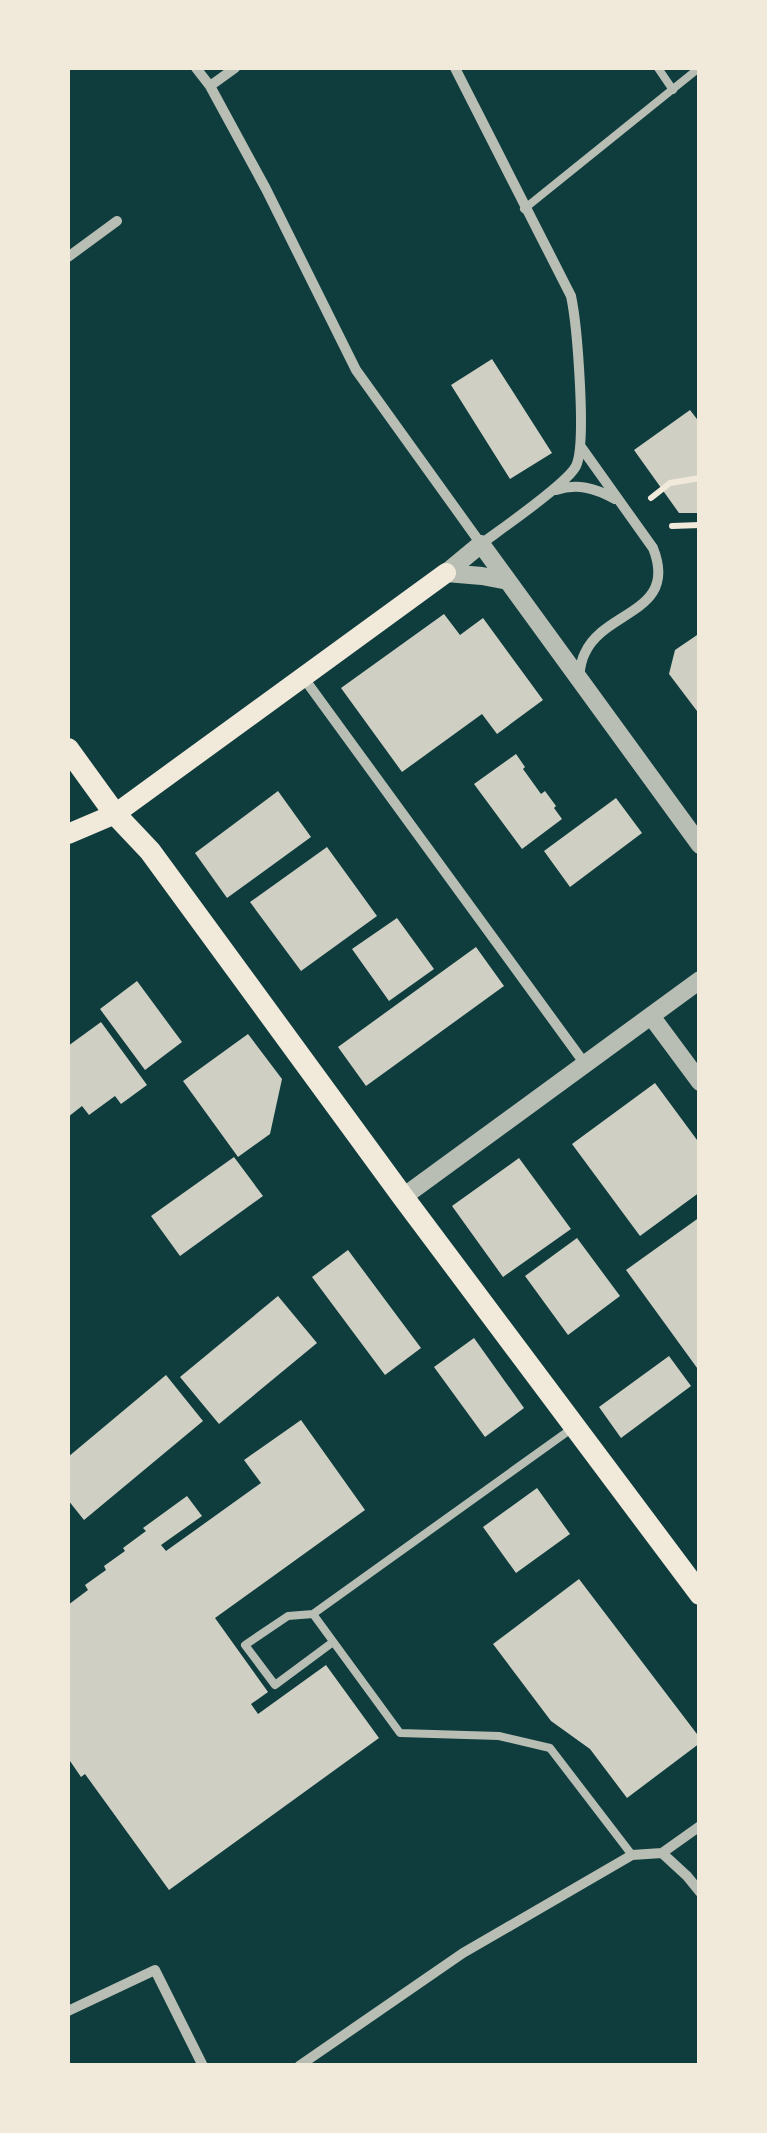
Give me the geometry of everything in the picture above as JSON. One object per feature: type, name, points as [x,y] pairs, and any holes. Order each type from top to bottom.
[{"type":"highway","points":[[68,749],[115,814],[150,851],[700,1594]]},
{"type":"main road","points":[[68,834],[115,814],[446,573]]},
{"type":"street","points":[[196,68],[210,86],[266,190],[356,370],[700,845]]},
{"type":"street","points":[[210,86],[235,68]]},
{"type":"street","points":[[446,573],[576,468],[581,447],[576,321],[571,296],[455,68]]},
{"type":"street","points":[[68,257],[117,221]]},
{"type":"street","points":[[578,677],[591,644],[635,610],[660,581],[660,564],[653,548],[581,447]]},
{"type":"street","points":[[550,492],[571,485],[603,492],[619,501]]},
{"type":"street","points":[[446,573],[508,582]]},
{"type":"street","points":[[303,678],[585,1064]]},
{"type":"street","points":[[404,1197],[700,980]]},
{"type":"street","points":[[651,1016],[700,1082]]},
{"type":"street","points":[[300,2066],[463,1953],[632,1856],[662,1853],[700,1826]]},
{"type":"street","points":[[662,1853],[700,1892]]},
{"type":"street","points":[[68,2010],[156,1970],[203,2066]]},
{"type":"lane","points":[[658,68],[673,90]]},
{"type":"lane","points":[[524,209],[699,68]]},
{"type":"lane","points":[[690,76],[700,87]]},
{"type":"lane","points":[[333,1642],[275,1684],[245,1645],[288,1616],[312,1614],[574,1426]]},
{"type":"lane","points":[[312,1614],[400,1733],[499,1736],[550,1748],[632,1856]]},
{"type":"path","points":[[651,498],[670,483],[700,478]]},
{"type":"path","points":[[672,526],[700,525]]},
{"type":"building","points":[[492,359],[552,453],[510,479],[451,385]]},
{"type":"building","points":[[690,410],[700,423],[700,513],[679,513],[634,450]]},
{"type":"building","points":[[444,614],[460,635],[483,618],[543,700],[497,734],[482,714],[402,772],[341,688]]},
{"type":"building","points":[[700,633],[700,715],[669,674],[675,650]]},
{"type":"building","points":[[516,754],[562,819],[522,849],[474,784]]},
{"type":"building","points":[[278,791],[311,837],[227,898],[195,853]]},
{"type":"building","points":[[616,798],[642,833],[570,887],[544,851]]},
{"type":"building","points":[[327,847],[377,916],[301,971],[250,902]]},
{"type":"building","points":[[397,918],[434,969],[389,1001],[352,949]]},
{"type":"building","points":[[476,947],[504,986],[366,1086],[338,1047]]},
{"type":"building","points":[[137,981],[182,1042],[145,1070],[100,1009]]},
{"type":"building","points":[[101,1022],[147,1085],[121,1104],[115,1096],[89,1115],[82,1106],[68,1117],[68,1046]]},
{"type":"building","points":[[248,1034],[282,1079],[270,1134],[238,1157],[183,1081]]},
{"type":"building","points":[[655,1083],[700,1144],[700,1192],[640,1236],[572,1144]]},
{"type":"building","points":[[234,1157],[263,1196],[180,1256],[151,1216]]},
{"type":"building","points":[[519,1158],[571,1229],[503,1277],[452,1206]]},
{"type":"building","points":[[700,1217],[700,1372],[626,1270]]},
{"type":"building","points":[[577,1238],[620,1296],[568,1335],[525,1276]]},
{"type":"building","points":[[348,1250],[421,1348],[385,1375],[312,1277]]},
{"type":"building","points":[[278,1296],[317,1343],[219,1424],[180,1377]]},
{"type":"building","points":[[474,1338],[524,1408],[485,1437],[434,1367]]},
{"type":"building","points":[[669,1356],[691,1386],[621,1438],[599,1407]]},
{"type":"building","points":[[166,1375],[203,1421],[84,1520],[68,1500],[68,1457]]},
{"type":"building","points":[[301,1420],[365,1510],[215,1618],[268,1692],[251,1704],[258,1714],[326,1665],[379,1738],[169,1890],[85,1774],[81,1777],[68,1758],[68,1605],[88,1590],[85,1585],[106,1570],[104,1566],[146,1531],[143,1528],[187,1496],[202,1516],[161,1545],[166,1551],[261,1483],[244,1460]]},
{"type":"building","points":[[537,1488],[570,1534],[516,1573],[483,1527]]},
{"type":"building","points":[[579,1579],[700,1738],[700,1743],[627,1798],[590,1749],[551,1721],[493,1644]]}]
